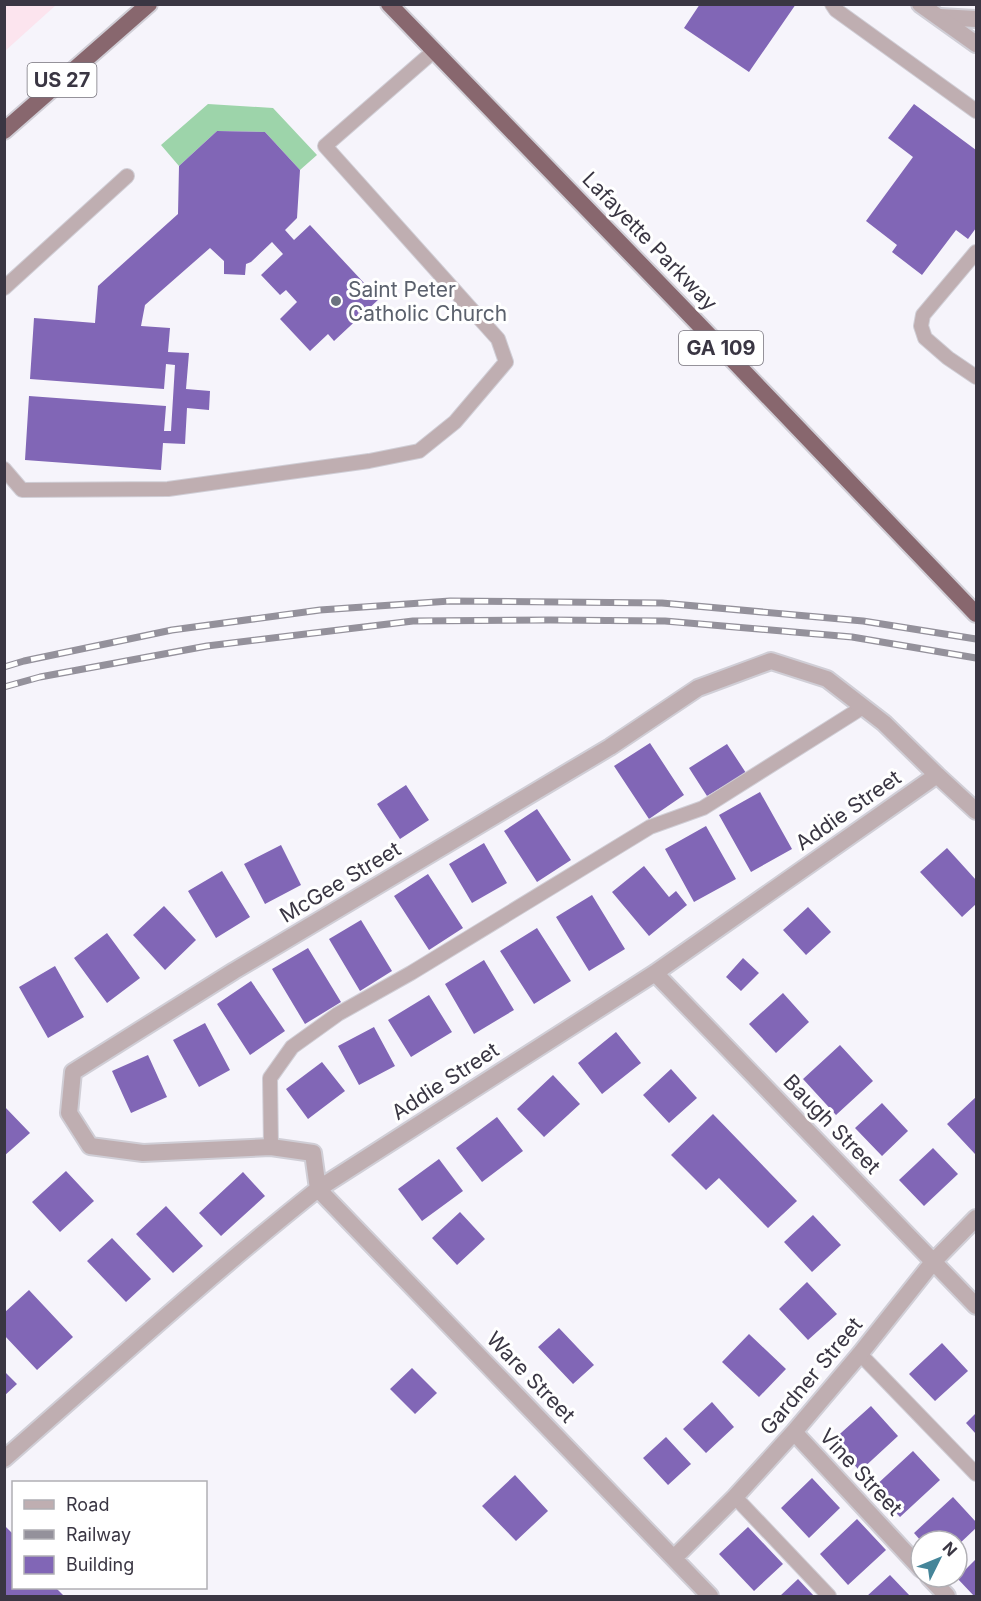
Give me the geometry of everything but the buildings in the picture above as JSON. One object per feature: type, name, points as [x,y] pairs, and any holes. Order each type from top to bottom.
[{"type":"highway","name":"US 27","points":[[4,131],[149,4]]},
{"type":"highway","name":"Lafayette Parkway","points":[[389,4],[976,614]]},
{"type":"street","points":[[920,4],[976,44]]},
{"type":"street","points":[[939,17],[976,19]]},
{"type":"street","name":"McGee Street","points":[[318,1189],[313,1153],[271,1147],[143,1153],[90,1146],[69,1113],[73,1072],[234,971],[610,747],[698,688],[771,661],[827,679],[884,723],[976,811]]},
{"type":"street","name":"Addie Street","points":[[4,1459],[176,1308],[318,1189],[655,973],[937,775]]},
{"type":"street","name":"Baugh Street","points":[[655,973],[976,1306]]},
{"type":"street","name":"Ware Street","points":[[318,1189],[710,1596]]},
{"type":"street","name":"Gardner Street","points":[[674,1558],[735,1497],[794,1432],[933,1262],[976,1218]]},
{"type":"street","name":"Vine Street","points":[[794,1432],[909,1556]]},
{"type":"lane","points":[[832,4],[836,10],[976,111]]},
{"type":"lane","points":[[4,469],[22,490],[168,489],[369,461],[419,451],[455,422],[506,362],[498,339],[325,146],[434,51]]},
{"type":"lane","points":[[4,288],[127,176]]},
{"type":"lane","points":[[976,252],[923,315],[921,326],[926,338],[948,358],[976,377]]},
{"type":"lane","points":[[271,1147],[270,1078],[292,1047],[338,1014],[411,973],[650,827],[703,808],[863,707]]},
{"type":"lane","points":[[860,1354],[976,1474]]},
{"type":"lane","points":[[735,1497],[829,1596]]},
{"type":"shaded area","points":[[5,4],[56,4],[56,5],[5,51]]},
{"type":"green space","points":[[208,104],[273,108],[317,155],[300,170],[265,132],[217,131],[179,166],[161,145]]},
{"type":"railway","points":[[4,667],[172,630],[320,610],[450,601],[662,603],[863,621],[976,639]]},
{"type":"railway","points":[[4,687],[40,677],[207,646],[413,621],[665,621],[852,637],[976,658]]},
{"type":"place","name":"Saint Peter Catholic Church","points":[[336,301]]}]
